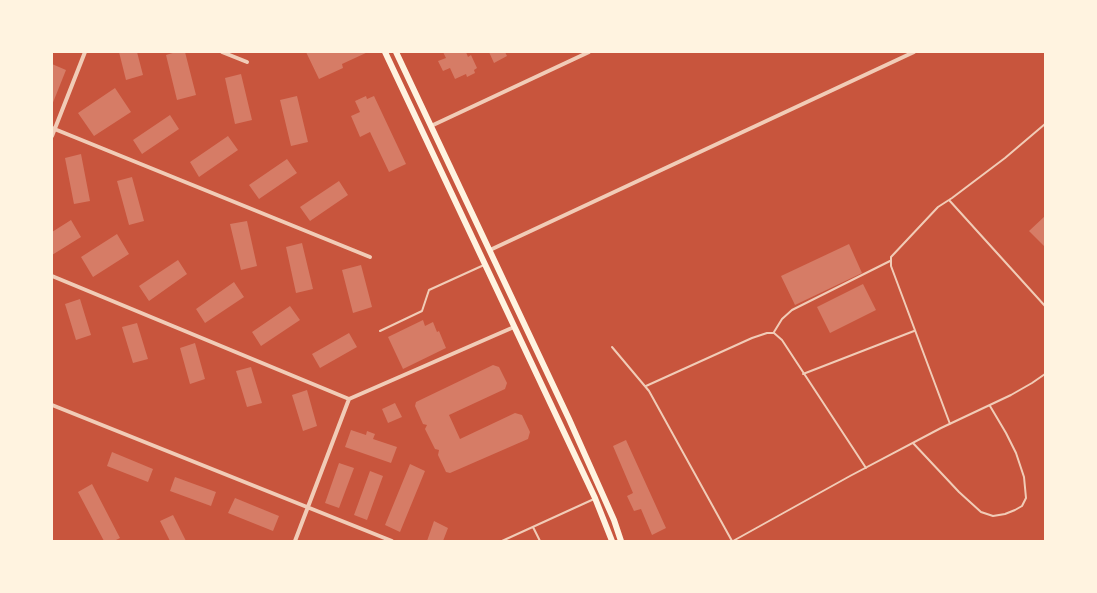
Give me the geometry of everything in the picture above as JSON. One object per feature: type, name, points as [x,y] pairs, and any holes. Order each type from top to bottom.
[{"type":"main road","points":[[385,52],[595,498],[612,541]]},
{"type":"main road","points":[[396,52],[569,419],[614,520],[621,541]]},
{"type":"street","points":[[52,136],[53,128],[85,52]]},
{"type":"street","points":[[222,52],[246,62]]},
{"type":"street","points":[[431,126],[590,52]]},
{"type":"street","points":[[490,250],[914,52]]},
{"type":"street","points":[[53,128],[370,257]]},
{"type":"street","points":[[52,276],[349,399]]},
{"type":"street","points":[[295,541],[349,399],[514,327]]},
{"type":"street","points":[[52,405],[392,541]]},
{"type":"lane","points":[[950,424],[890,266],[891,257],[938,207],[1005,158],[1045,124]]},
{"type":"lane","points":[[949,200],[1045,306]]},
{"type":"lane","points":[[774,333],[782,319],[792,310],[890,261]]},
{"type":"lane","points":[[380,331],[422,311],[429,290],[485,265]]},
{"type":"lane","points":[[803,374],[914,331]]},
{"type":"lane","points":[[646,386],[752,338],[767,333],[774,333],[782,340],[866,468]]},
{"type":"lane","points":[[612,347],[646,386],[733,541],[913,443],[990,406],[1032,383],[1045,374]]},
{"type":"lane","points":[[913,443],[959,492],[981,512],[993,516],[1005,514],[1015,510],[1022,506],[1026,498],[1024,477],[1016,453],[990,406]]},
{"type":"lane","points":[[502,541],[595,498]]},
{"type":"lane","points":[[533,527],[540,541]]},
{"type":"building","points":[[119,52],[137,52],[143,75],[126,80]]},
{"type":"building","points":[[176,52],[185,52],[196,95],[177,100],[166,55]]},
{"type":"building","points":[[306,52],[368,52],[342,64],[343,68],[319,79]]},
{"type":"building","points":[[443,52],[466,52],[468,57],[471,55],[477,68],[474,70],[475,73],[467,77],[466,74],[455,79],[450,68],[443,71],[438,61],[446,58]]},
{"type":"building","points":[[489,52],[505,52],[507,56],[494,63]]},
{"type":"building","points":[[52,64],[66,70],[52,105]]},
{"type":"building","points":[[241,74],[252,120],[235,124],[225,78]]},
{"type":"building","points":[[115,88],[131,112],[94,136],[78,113]]},
{"type":"building","points":[[297,96],[308,142],[291,146],[280,100]]},
{"type":"building","points":[[366,96],[367,99],[374,96],[406,164],[389,172],[370,132],[360,137],[351,116],[360,112],[355,101]]},
{"type":"building","points":[[170,115],[179,129],[142,154],[133,140]]},
{"type":"building","points":[[228,136],[238,150],[199,177],[190,162]]},
{"type":"building","points":[[81,154],[90,201],[74,204],[65,158]]},
{"type":"building","points":[[287,159],[297,173],[259,199],[249,185]]},
{"type":"building","points":[[132,177],[144,221],[129,225],[117,181]]},
{"type":"building","points":[[339,181],[348,195],[310,221],[300,207]]},
{"type":"building","points":[[1045,216],[1045,247],[1029,231]]},
{"type":"building","points":[[71,220],[81,237],[52,255],[52,232]]},
{"type":"building","points":[[247,221],[257,266],[241,270],[230,224]]},
{"type":"building","points":[[117,234],[129,254],[93,277],[81,257]]},
{"type":"building","points":[[302,243],[313,289],[296,293],[286,247]]},
{"type":"building","points":[[849,244],[862,273],[795,305],[781,276]]},
{"type":"building","points":[[178,260],[187,274],[149,301],[139,286]]},
{"type":"building","points":[[361,265],[372,307],[353,313],[342,270]]},
{"type":"building","points":[[234,282],[244,297],[205,323],[196,309]]},
{"type":"building","points":[[863,284],[876,310],[830,333],[817,307]]},
{"type":"building","points":[[80,299],[91,335],[76,340],[65,304]]},
{"type":"building","points":[[290,306],[300,320],[261,346],[252,332]]},
{"type":"building","points":[[423,320],[425,326],[433,322],[437,332],[439,331],[446,348],[403,369],[388,337]]},
{"type":"building","points":[[137,323],[148,359],[133,363],[122,327]]},
{"type":"building","points":[[349,333],[357,347],[320,368],[312,354]]},
{"type":"building","points":[[195,343],[205,379],[190,384],[180,348]]},
{"type":"building","points":[[493,365],[499,367],[507,383],[505,389],[449,415],[460,439],[515,413],[522,415],[530,432],[528,439],[450,473],[446,472],[438,455],[439,450],[435,449],[425,429],[427,425],[423,424],[415,406],[416,402]]},
{"type":"building","points":[[251,367],[262,403],[247,407],[236,371]]},
{"type":"building","points":[[307,390],[317,426],[303,431],[292,395]]},
{"type":"building","points":[[395,403],[402,417],[388,423],[382,409]]},
{"type":"building","points":[[351,430],[366,435],[367,431],[375,434],[373,439],[397,447],[391,463],[345,447]]},
{"type":"building","points":[[626,440],[666,528],[652,535],[641,509],[634,511],[627,496],[633,493],[613,446]]},
{"type":"building","points":[[112,452],[153,469],[148,482],[107,466]]},
{"type":"building","points":[[339,463],[354,468],[339,508],[325,503]]},
{"type":"building","points":[[410,464],[425,471],[400,532],[385,525]]},
{"type":"building","points":[[370,471],[383,476],[367,520],[354,515]]},
{"type":"building","points":[[175,477],[216,492],[211,506],[170,491]]},
{"type":"building","points":[[92,484],[120,538],[114,541],[104,541],[78,492]]},
{"type":"building","points":[[235,498],[279,516],[273,531],[228,513]]},
{"type":"building","points":[[173,515],[186,541],[170,541],[160,521]]},
{"type":"building","points":[[434,521],[448,528],[443,541],[427,541]]}]
